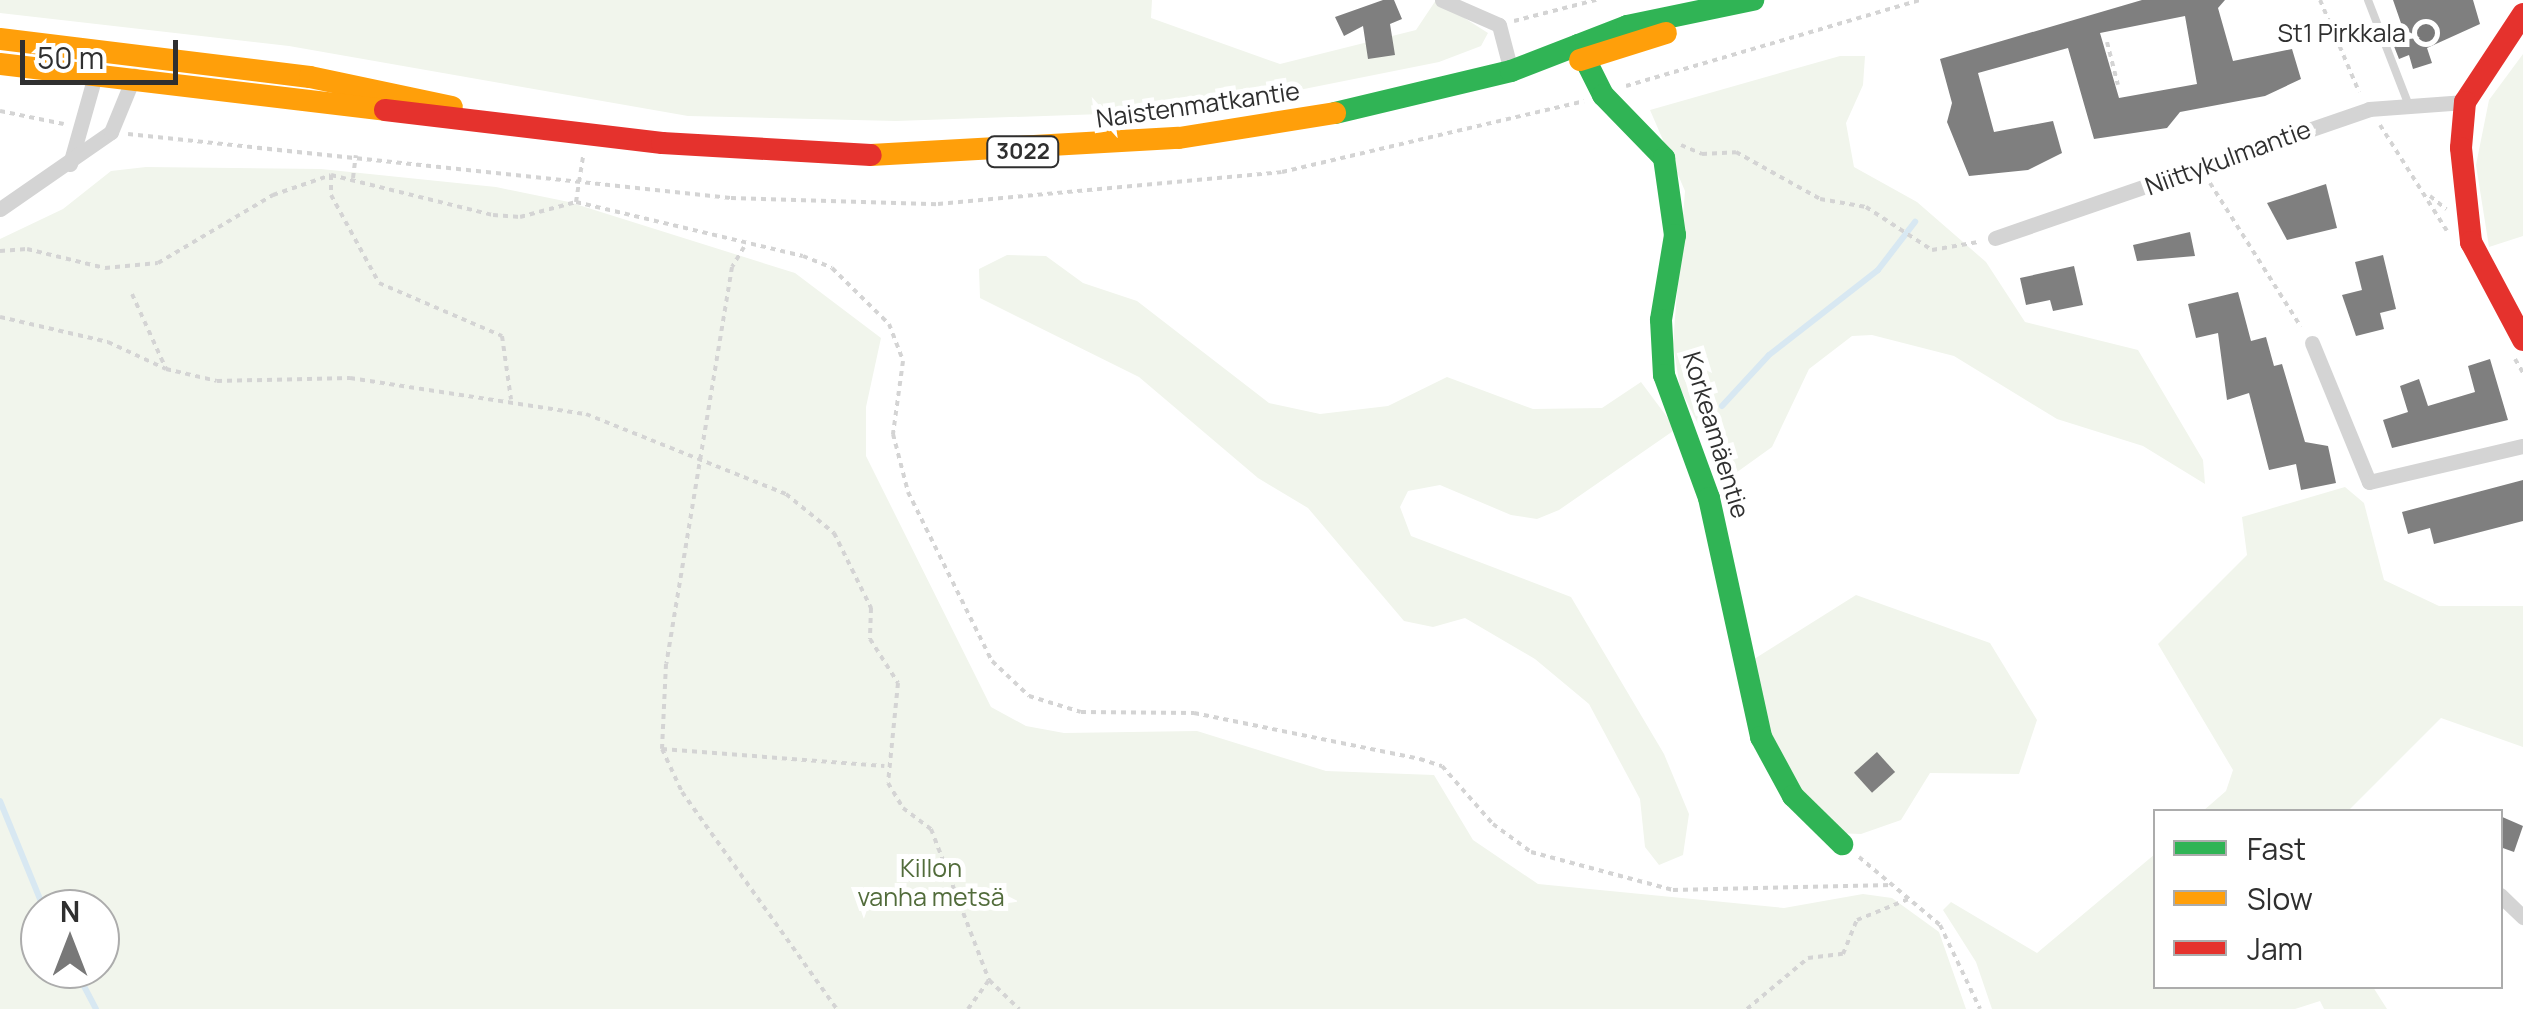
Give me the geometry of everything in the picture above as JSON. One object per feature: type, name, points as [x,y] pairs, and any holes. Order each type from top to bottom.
[{"type":"main road","name":"Naistenmatkantie","points":[[0,64],[742,150],[976,155],[1287,122],[1511,71],[1755,0]]},
{"type":"main road","points":[[2523,14],[2465,102],[2462,175],[2471,242],[2523,340]]},
{"type":"main road","name":"Naistenmatkantie","points":[[0,40],[136,52],[310,77],[530,126]]},
{"type":"main road","name":"Korkeamäentie","points":[[1580,52],[1603,95],[1645,130],[1664,158],[1674,208],[1661,320],[1664,375],[1713,513],[1761,737],[1793,796],[1842,844]]},
{"type":"street","points":[[1442,0],[1499,25],[1511,71]]},
{"type":"street","points":[[70,164],[99,48]]},
{"type":"street","points":[[0,210],[111,132],[133,79],[136,52]]},
{"type":"street","name":"Niittykulmantie","points":[[1995,238],[2202,170],[2323,124],[2408,103],[2465,102]]},
{"type":"street","points":[[2312,343],[2359,472],[2369,482],[2523,446]]},
{"type":"street","points":[[2503,898],[2523,917]]},
{"type":"lane","points":[[2368,0],[2408,103]]},
{"type":"path","points":[[1499,25],[1594,0]]},
{"type":"path","points":[[2106,42],[2118,85]]},
{"type":"path","points":[[1645,130],[1702,154],[1736,152],[1820,199],[1866,207],[1932,250],[1995,238]]},
{"type":"path","points":[[353,178],[356,155]]},
{"type":"path","points":[[2202,170],[2312,343]]},
{"type":"path","points":[[0,252],[27,249],[105,268],[158,263],[273,195],[331,175],[493,215],[520,218],[576,202],[832,268],[889,324],[902,361],[893,434],[908,492],[992,660],[1028,696],[1081,712],[1194,713],[1442,766],[1493,824],[1531,852],[1673,890],[1892,884]]},
{"type":"path","points":[[331,175],[331,195],[379,283],[502,336],[511,399]]},
{"type":"path","points":[[576,202],[578,180]]},
{"type":"path","points":[[744,247],[732,267],[703,467],[666,664],[662,749],[682,792],[837,1009]]},
{"type":"path","points":[[132,294],[166,369]]},
{"type":"path","points":[[0,317],[108,342],[166,369],[218,380],[350,378],[511,399],[586,414],[703,467],[786,494],[834,532],[872,608],[870,639],[898,684],[902,706],[884,766],[902,808],[931,829],[988,980],[1019,1009]]},
{"type":"path","points":[[662,749],[884,766]]},
{"type":"path","points":[[1842,844],[1910,898],[1960,957],[1980,1009]]},
{"type":"path","points":[[1748,1009],[1808,958],[1843,954],[1857,920],[1910,898]]},
{"type":"path","points":[[968,1009],[988,980]]},
{"type":"green space","points":[[0,0],[1152,0],[1151,18],[1280,64],[1416,30],[1436,0],[1488,33],[1481,46],[1439,62],[1279,94],[1102,114],[896,121],[688,116],[289,46],[0,13]]},
{"type":"green space","points":[[2523,54],[2523,236],[2489,247],[2476,165],[2489,100]]},
{"type":"green space","points":[[1840,56],[1865,56],[1863,85],[1846,123],[1854,167],[1917,202],[1986,262],[2025,322],[2138,350],[2203,460],[2205,484],[2143,446],[2057,419],[1954,356],[1872,335],[1852,336],[1809,369],[1772,447],[1726,480],[1680,388],[1673,344],[1685,191],[1650,110]]},
{"type":"green space","name":"Killon vanha metsä","points":[[146,167],[321,169],[496,187],[569,202],[795,273],[881,338],[866,407],[866,456],[991,707],[1026,726],[1064,733],[1197,731],[1326,771],[1434,775],[1473,840],[1538,884],[1784,908],[1863,894],[1892,898],[1939,932],[1966,1009],[0,1009],[0,239],[63,209],[111,171]]},
{"type":"green space","points":[[1007,255],[1046,256],[1083,283],[1137,301],[1269,403],[1320,414],[1388,406],[1447,377],[1533,409],[1602,408],[1641,382],[1676,429],[1559,510],[1537,519],[1511,515],[1440,485],[1408,491],[1400,507],[1411,536],[1571,597],[1664,754],[1689,814],[1683,855],[1659,865],[1645,847],[1640,799],[1589,704],[1535,659],[1465,618],[1433,627],[1404,621],[1308,508],[1258,478],[1139,377],[980,298],[979,269]]},
{"type":"green space","points":[[2345,487],[2364,503],[2384,580],[2439,606],[2523,606],[2523,747],[2441,718],[2350,809],[2205,809],[2226,791],[2233,770],[2158,644],[2247,555],[2242,517]]},
{"type":"green space","points":[[1856,595],[1990,643],[2037,720],[2019,774],[1930,773],[1901,820],[1861,834],[1834,833],[1801,799],[1771,746],[1751,661]]},
{"type":"green space","points":[[2153,856],[2153,989],[2374,989],[2387,1009],[2324,1009],[2320,1001],[2295,1009],[1992,1009],[1976,962],[1943,910],[1951,902],[2037,953]]},
{"type":"building","points":[[1383,0],[1394,0],[1402,19],[1390,24],[1395,55],[1368,59],[1363,26],[1344,36],[1335,17]]},
{"type":"building","points":[[2142,0],[2225,0],[2218,8],[2233,61],[2292,49],[2301,79],[2265,96],[2180,112],[2167,128],[2094,139],[2068,48],[1978,73],[1994,132],[2053,121],[2062,153],[2028,170],[1969,176],[1947,122],[1952,103],[1940,59]],"holes":[[[2185,16],[2197,84],[2119,98],[2100,33]]]},
{"type":"building","name":"St1 Pirkkala","points":[[2393,0],[2473,0],[2480,24],[2427,48],[2432,63],[2413,69],[2409,55],[2399,59],[2388,31],[2402,26]]},
{"type":"building","points":[[2326,184],[2337,228],[2287,240],[2267,203]]},
{"type":"building","points":[[2190,232],[2195,256],[2137,261],[2133,245]]},
{"type":"building","points":[[2383,255],[2396,309],[2380,313],[2384,329],[2356,336],[2342,295],[2362,290],[2355,262]]},
{"type":"building","points":[[2074,266],[2083,305],[2053,311],[2050,300],[2026,305],[2020,278]]},
{"type":"building","points":[[2238,292],[2251,341],[2266,337],[2274,366],[2282,364],[2305,442],[2328,446],[2336,483],[2301,490],[2296,464],[2269,470],[2249,393],[2227,400],[2218,333],[2196,338],[2188,304]]},
{"type":"building","points":[[2490,359],[2508,420],[2392,448],[2383,420],[2408,412],[2400,386],[2419,379],[2428,406],[2475,392],[2468,366]]},
{"type":"building","points":[[2523,480],[2523,521],[2434,544],[2430,528],[2408,534],[2402,512]]},
{"type":"building","points":[[1877,752],[1895,772],[1872,793],[1854,773]]},
{"type":"building","points":[[2503,817],[2523,826],[2514,852],[2503,848]]},
{"type":"waterway","points":[[1722,406],[1769,355],[1878,270],[1915,222]]},
{"type":"waterway","points":[[0,801],[36,889]]},
{"type":"waterway","points":[[86,989],[96,1009]]},
{"type":"traffic: fast","points":[[1335,113],[1511,71],[1627,26],[1753,0]]},
{"type":"traffic: fast","points":[[1578,45],[1603,95],[1664,158],[1675,235],[1661,320],[1664,375],[1709,498],[1761,737],[1793,796],[1842,844]]},
{"type":"traffic: slow","points":[[1580,60],[1666,33]]},
{"type":"traffic: slow","points":[[0,39],[310,77],[452,107]]},
{"type":"traffic: slow","points":[[0,64],[385,110]]},
{"type":"traffic: slow","points":[[871,155],[1179,138],[1335,113]]},
{"type":"traffic: jam","points":[[2523,14],[2465,102],[2461,148],[2471,242],[2523,340]]},
{"type":"traffic: jam","points":[[385,110],[662,143],[871,155]]},
{"type":"place","name":"St1 Pirkkala","points":[[2426,33]]}]
